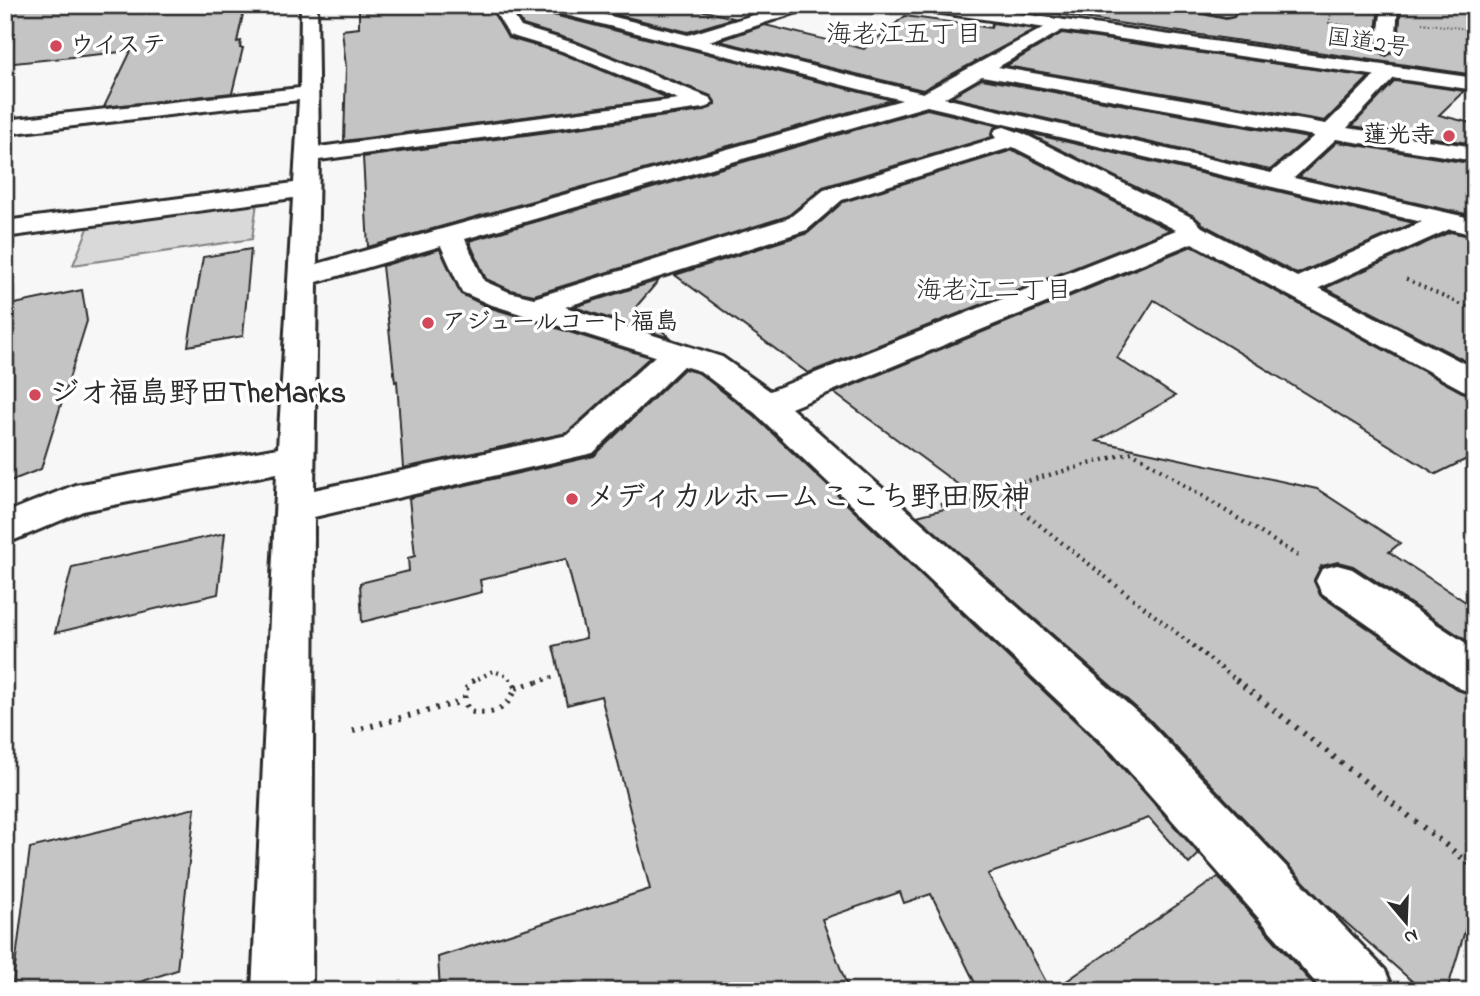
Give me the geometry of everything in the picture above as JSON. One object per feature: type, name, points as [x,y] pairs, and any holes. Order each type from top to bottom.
[{"type":"main road","points":[[282,991],[294,508],[310,93],[309,5]]},
{"type":"main road","points":[[5,229],[703,102],[568,47],[515,31],[499,5]]},
{"type":"main road","points":[[544,5],[926,100],[1475,227]]},
{"type":"main road","points":[[689,41],[804,5]]},
{"type":"main road","name":"国道2号","points":[[921,5],[1059,16],[1475,71]]},
{"type":"main road","name":"国道2号","points":[[990,5],[1475,84]]},
{"type":"main road","points":[[1195,5],[1226,11],[1233,5]]},
{"type":"main road","points":[[1386,48],[1390,12]]},
{"type":"main road","points":[[302,277],[926,100],[980,70],[1059,16]]},
{"type":"main road","points":[[980,70],[1331,132],[1475,154]]},
{"type":"main road","points":[[1276,181],[1331,132],[1389,72]]},
{"type":"main road","points":[[5,127],[310,93]]},
{"type":"main road","points":[[976,111],[982,124],[1184,224],[1193,233],[1475,383]]},
{"type":"main road","points":[[535,307],[798,224],[833,195],[1016,139]]},
{"type":"main road","points":[[1295,288],[1447,221]]},
{"type":"main road","points":[[767,405],[1193,233]]},
{"type":"main road","points":[[450,235],[472,286],[499,298],[711,363],[767,405],[1130,737],[1364,991]]},
{"type":"main road","points":[[294,508],[580,445],[678,353]]},
{"type":"main road","points":[[5,529],[75,499],[296,457]]},
{"type":"main road","points":[[1337,581],[1475,674]]},
{"type":"path","points":[[1390,12],[1475,30]]},
{"type":"path","points":[[1361,259],[1475,312]]},
{"type":"path","points":[[891,519],[1132,452],[1337,581]]},
{"type":"path","points":[[995,489],[1475,868]]},
{"type":"path","points":[[493,671],[508,676],[516,688],[511,702],[496,713],[482,715],[469,711],[463,701],[465,690],[476,677],[493,671]]},
{"type":"path","points":[[516,688],[557,676]]},
{"type":"path","points":[[353,731],[463,701]]},
{"type":"shaded area","points":[[257,203],[252,239],[73,265],[89,226]]},
{"type":"building","points":[[5,5],[245,5],[237,42],[241,41],[240,48],[243,48],[232,93],[104,107],[131,51],[5,64]]},
{"type":"building","points":[[359,5],[489,5],[508,38],[561,53],[668,98],[344,141],[346,67],[342,30],[359,28]]},
{"type":"building","points":[[510,5],[534,5],[537,11],[892,100],[368,247],[363,157],[703,111],[715,104],[711,96],[575,41],[523,25]]},
{"type":"building","points":[[577,5],[680,5],[734,18],[688,32]]},
{"type":"building","points":[[994,5],[1185,5],[1188,11],[1226,19],[1234,17],[1243,5],[1379,5],[1374,48],[1385,56],[1398,48],[1401,5],[1475,5],[1475,75]]},
{"type":"building","points":[[905,16],[991,28],[992,23],[1036,29],[923,90],[719,41],[765,25],[864,49]]},
{"type":"building","points":[[1062,33],[1369,77],[1325,121],[1006,66]]},
{"type":"building","points":[[982,79],[1308,138],[1270,170],[951,97]]},
{"type":"building","points":[[1395,81],[1464,91],[1439,115],[1475,124],[1475,144],[1352,126]]},
{"type":"building","points":[[927,109],[999,126],[994,128],[992,137],[823,187],[788,216],[534,295],[510,290],[486,279],[469,241]]},
{"type":"building","points":[[1025,132],[1414,223],[1297,274],[1204,225],[1194,216]]},
{"type":"building","points":[[1337,142],[1475,164],[1475,216],[1299,177]]},
{"type":"building","points":[[1013,150],[1170,230],[808,373],[675,275],[808,233],[843,202]]},
{"type":"building","points":[[1450,232],[1475,237],[1475,366],[1325,288]]},
{"type":"building","points":[[1192,246],[1462,392],[1475,395],[1475,455],[1436,474],[1154,300],[1117,358],[1175,396],[1097,441],[1317,489],[1400,543],[1389,552],[1475,608],[1475,646],[1353,566],[1338,562],[1321,566],[1314,580],[1320,595],[1458,690],[1475,696],[1475,897],[1447,991],[1423,991],[1325,904],[1149,719],[917,516],[979,500],[834,393]]},
{"type":"building","points":[[251,249],[243,336],[188,346],[203,257]]},
{"type":"building","points":[[440,249],[461,294],[488,307],[650,357],[567,433],[403,468],[397,381],[395,382],[382,266]]},
{"type":"building","points":[[659,280],[636,307],[670,338],[574,307]]},
{"type":"building","name":"ジオ福島野田TheMarks","points":[[82,290],[87,321],[41,469],[5,483],[5,306]]},
{"type":"building","points":[[684,369],[699,373],[753,415],[1111,755],[1199,854],[1189,864],[1149,818],[988,874],[1051,991],[979,991],[931,894],[904,903],[900,892],[822,919],[849,991],[440,991],[438,957],[650,889],[601,696],[567,705],[553,646],[586,638],[566,559],[480,580],[482,592],[362,622],[360,583],[409,571],[408,558],[415,556],[409,498],[594,456]]},
{"type":"building","points":[[225,533],[218,594],[55,633],[72,567]]},
{"type":"building","points":[[195,808],[177,970],[137,983],[135,991],[12,991],[30,848]]},
{"type":"building","points":[[1218,877],[1319,991],[1052,991]]},
{"type":"place","name":"ウイステ","points":[[56,46]]},
{"type":"place","name":"蓮光寺","points":[[1449,136]]},
{"type":"place","name":"アジュールコート福島","points":[[428,323]]},
{"type":"place","name":"ジオ福島野田TheMarks","points":[[35,395]]},
{"type":"place","name":"メディカルホームここち野田阪神","points":[[572,499]]},
{"type":"district","name":"海老江五丁目","points":[[904,36]]},
{"type":"district","name":"海老江二丁目","points":[[994,292]]}]
